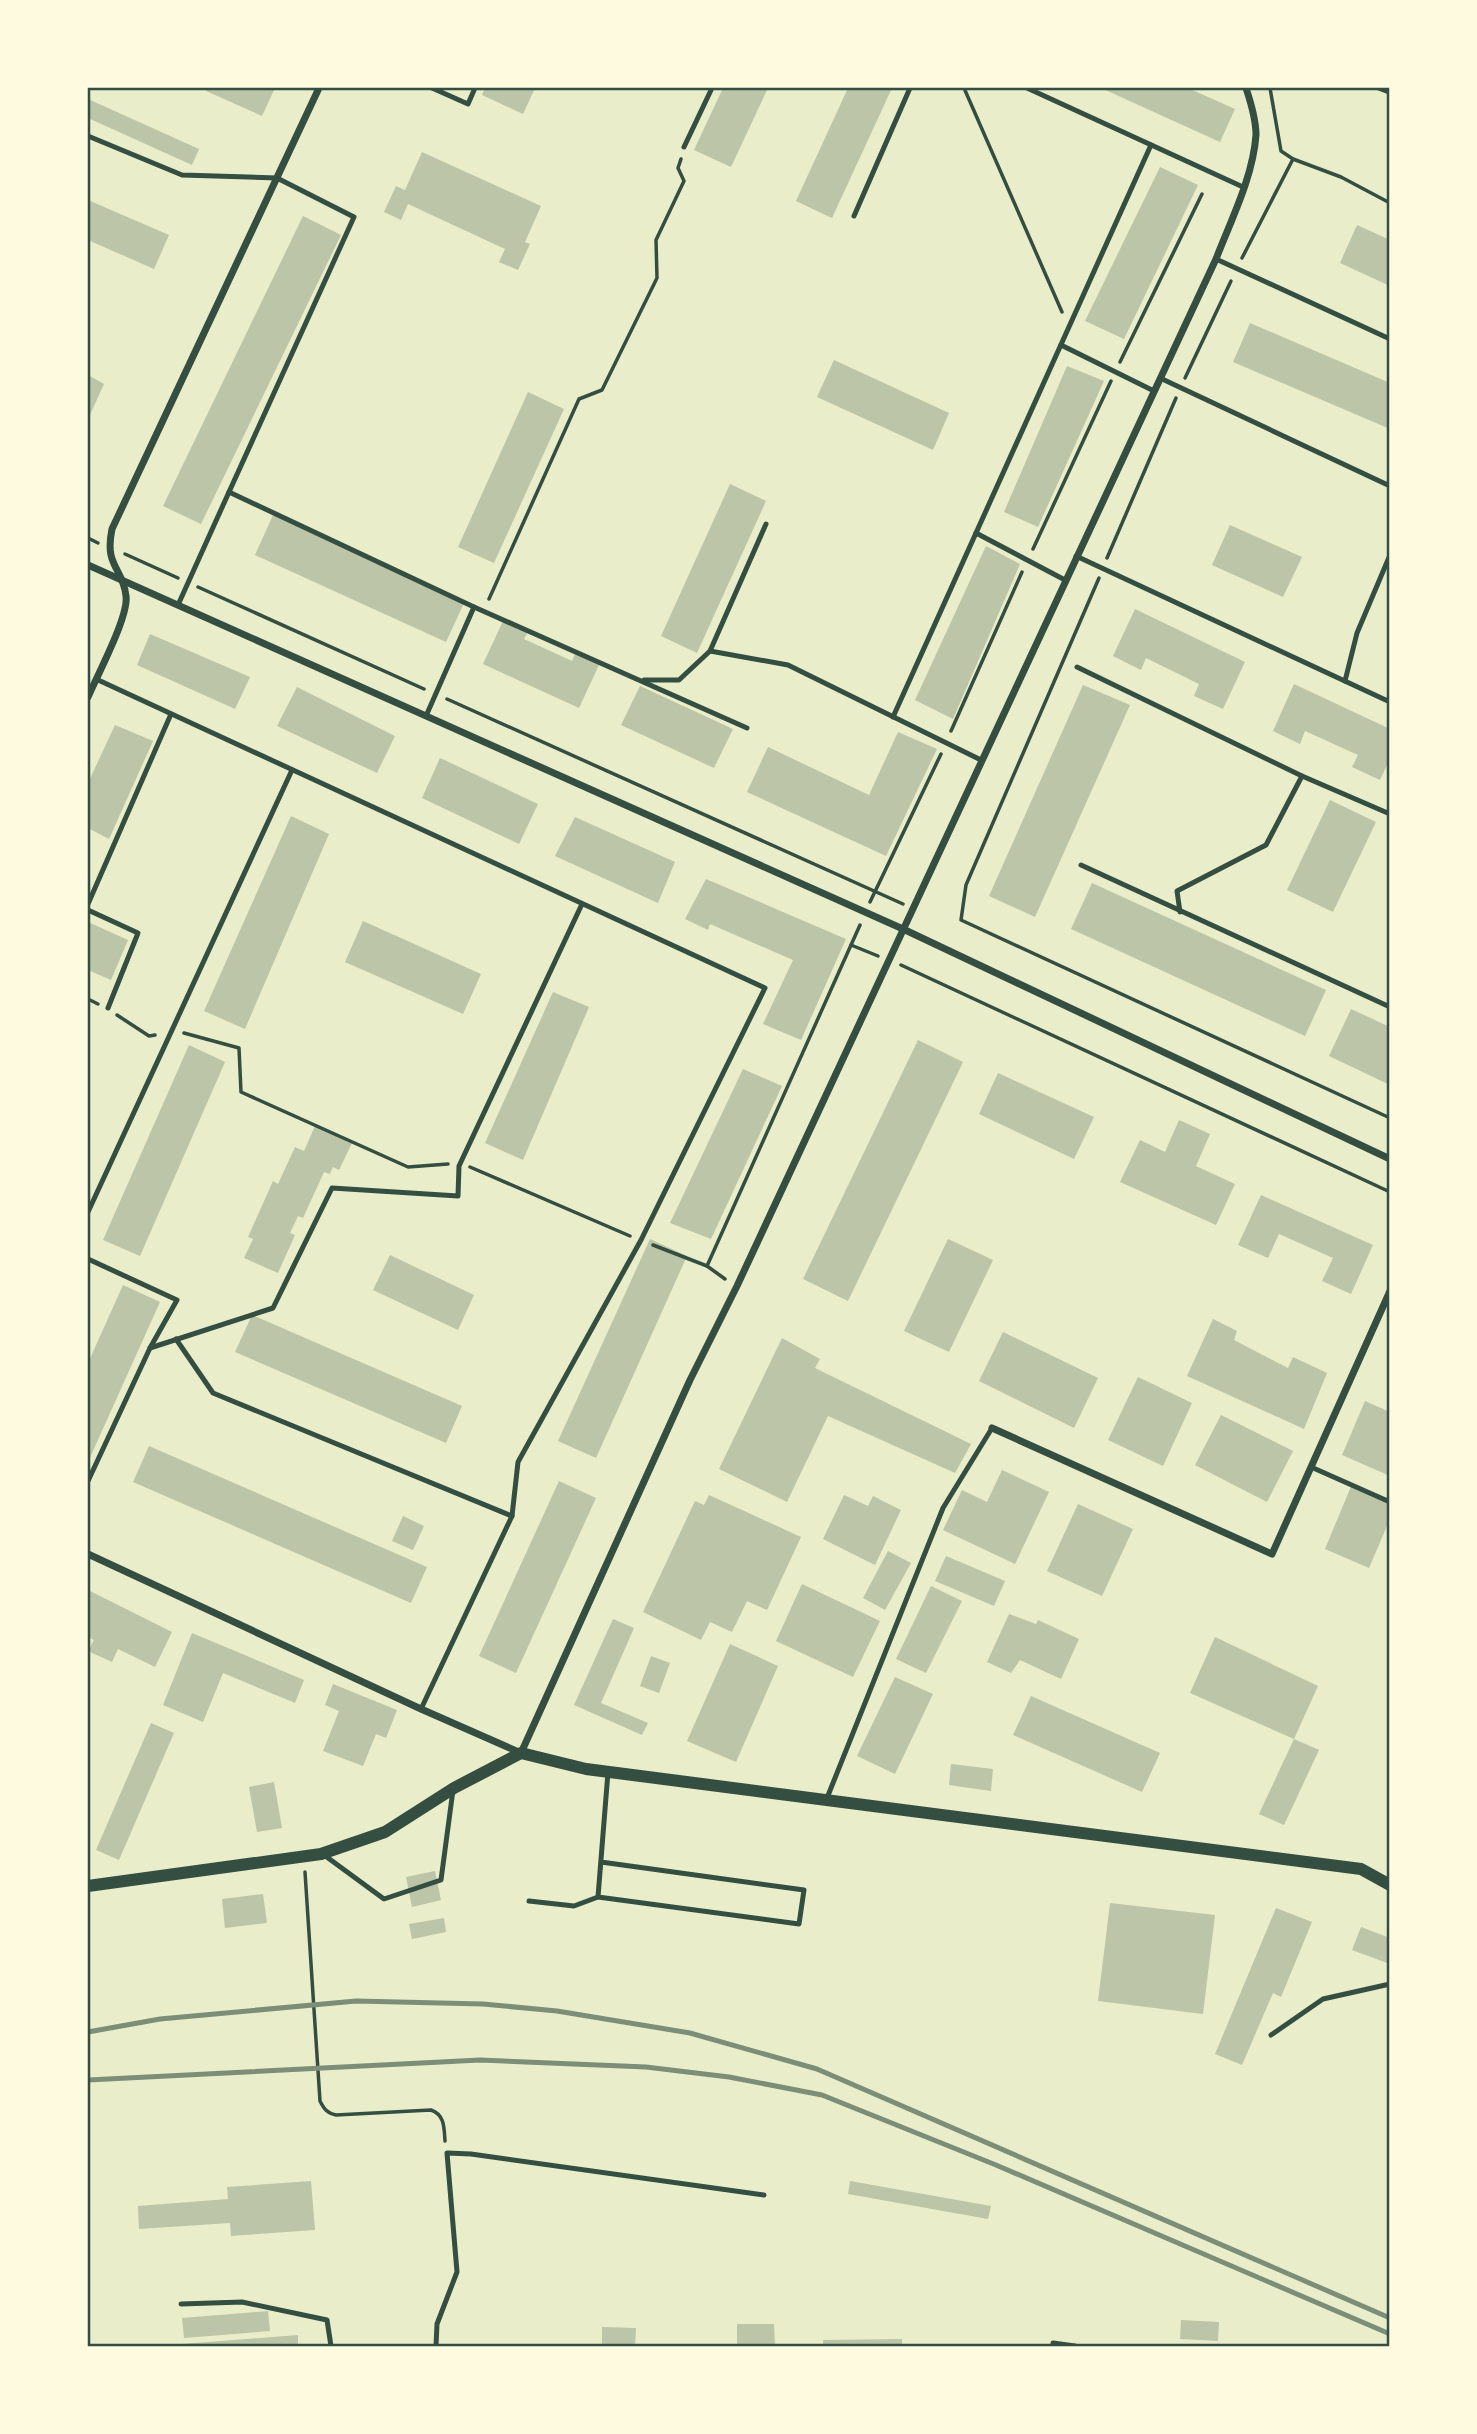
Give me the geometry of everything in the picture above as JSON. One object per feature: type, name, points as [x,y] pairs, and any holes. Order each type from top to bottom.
[{"type":"street","points":[[88,697],[122,620],[127,597],[108,547],[112,529],[319,88]]},
{"type":"street","points":[[88,1886],[321,1854],[385,1832],[454,1788],[521,1753],[690,1380],[737,1286],[1216,259],[1243,187],[1255,135],[1253,108],[1246,88]]},
{"type":"street","points":[[88,565],[903,929],[1390,1159]]},
{"type":"street","points":[[992,1428],[1272,1554],[1390,1291]]},
{"type":"street","points":[[88,1554],[521,1753],[608,1772],[1361,1869],[1390,1885]]},
{"type":"lane","points":[[432,88],[468,104],[475,88]]},
{"type":"lane","points":[[684,147],[712,88]]},
{"type":"lane","points":[[854,216],[910,88]]},
{"type":"lane","points":[[1027,88],[1036,89],[1243,187]]},
{"type":"lane","points":[[88,136],[182,175],[276,178],[354,216],[178,605]]},
{"type":"lane","points":[[893,717],[1151,145]]},
{"type":"lane","points":[[1216,259],[1390,339]]},
{"type":"lane","points":[[1060,345],[1154,391]]},
{"type":"lane","points":[[1160,378],[1390,486]]},
{"type":"lane","points":[[229,492],[474,607],[644,680],[747,728]]},
{"type":"lane","points":[[644,680],[679,680],[710,651],[766,524]]},
{"type":"lane","points":[[976,533],[1065,580]]},
{"type":"lane","points":[[1345,681],[1357,633],[1390,555]]},
{"type":"lane","points":[[1076,556],[1390,702]]},
{"type":"lane","points":[[426,716],[474,607]]},
{"type":"lane","points":[[710,651],[788,665],[981,760]]},
{"type":"lane","points":[[1077,667],[1303,776],[1390,814]]},
{"type":"lane","points":[[96,679],[765,989],[642,1240],[518,1462],[512,1516],[421,1709]]},
{"type":"lane","points":[[88,904],[171,714]]},
{"type":"lane","points":[[88,1212],[292,770]]},
{"type":"lane","points":[[1180,912],[1177,891],[1266,845],[1303,776]]},
{"type":"lane","points":[[1081,864],[1390,1007]]},
{"type":"lane","points":[[150,1348],[273,1308],[332,1188],[458,1196],[458,1166],[582,904]]},
{"type":"lane","points":[[88,910],[138,933],[108,1008]]},
{"type":"lane","points":[[88,1259],[177,1300],[150,1348],[88,1480]]},
{"type":"lane","points":[[176,1339],[213,1392],[512,1516]]},
{"type":"lane","points":[[825,1801],[943,1508],[992,1428]]},
{"type":"lane","points":[[1311,1467],[1390,1502]]},
{"type":"lane","points":[[598,1897],[608,1772]]},
{"type":"lane","points":[[321,1854],[384,1899],[440,1880],[454,1788]]},
{"type":"lane","points":[[529,1901],[574,1906],[598,1897],[799,1924],[804,1890],[601,1862]]},
{"type":"lane","points":[[1271,2035],[1323,1999],[1390,1984]]},
{"type":"lane","points":[[436,2347],[438,2324],[457,2272],[447,2154],[471,2154],[764,2195]]},
{"type":"lane","points":[[181,2304],[242,2302],[327,2320],[331,2347]]},
{"type":"lane","points":[[1053,2343],[1075,2347]]},
{"type":"path","points":[[964,88],[1069,327]]},
{"type":"path","points":[[1270,88],[1281,151],[1293,159],[1341,177],[1390,203]]},
{"type":"path","points":[[1377,88],[1390,93]]},
{"type":"path","points":[[483,611],[579,399],[602,390],[657,278],[656,240],[684,181],[678,168],[684,147]]},
{"type":"path","points":[[1293,159],[1237,268],[1181,388],[966,885],[961,920],[1390,1118]]},
{"type":"path","points":[[707,1266],[865,912],[946,743],[1027,560],[1202,194]]},
{"type":"path","points":[[108,547],[184,581]]},
{"type":"path","points":[[197,587],[425,689]]},
{"type":"path","points":[[437,695],[905,905]]},
{"type":"path","points":[[851,945],[930,978],[1390,1192]]},
{"type":"path","points":[[88,999],[108,1008],[149,1036],[189,1032],[239,1048],[241,1092],[408,1167],[474,1168],[707,1266],[737,1286]]},
{"type":"path","points":[[304,1856],[320,2101],[329,2113],[336,2115],[431,2110],[442,2118],[447,2154]]},
{"type":"building","points":[[208,88],[275,88],[262,116],[206,91]]},
{"type":"building","points":[[485,88],[535,88],[523,114],[482,95]]},
{"type":"building","points":[[723,88],[768,88],[731,167],[694,150]]},
{"type":"building","points":[[848,88],[892,88],[832,218],[796,201]]},
{"type":"building","points":[[1101,88],[1188,88],[1235,109],[1220,142]]},
{"type":"building","points":[[88,99],[199,149],[192,165],[88,118]]},
{"type":"building","points":[[422,152],[541,206],[525,242],[530,244],[518,270],[499,262],[505,249],[408,204],[401,220],[384,212],[396,186],[405,190]]},
{"type":"building","points":[[1160,167],[1198,185],[1124,339],[1085,321]]},
{"type":"building","points":[[88,200],[169,235],[154,269],[88,240]]},
{"type":"building","points":[[303,216],[341,235],[201,524],[163,506]]},
{"type":"building","points":[[1357,225],[1390,240],[1390,286],[1340,263]]},
{"type":"building","points":[[1250,323],[1390,383],[1390,429],[1233,362]]},
{"type":"building","points":[[834,360],[949,413],[933,450],[817,397]]},
{"type":"building","points":[[1067,366],[1104,381],[1038,527],[1004,512]]},
{"type":"building","points":[[88,375],[104,384],[88,419]]},
{"type":"building","points":[[528,392],[564,409],[494,563],[458,547]]},
{"type":"building","points":[[730,484],[766,501],[697,653],[661,636]]},
{"type":"building","points":[[273,515],[464,603],[446,642],[255,555]]},
{"type":"building","points":[[1230,525],[1302,557],[1283,597],[1212,565]]},
{"type":"building","points":[[986,546],[1020,564],[953,719],[915,700]]},
{"type":"building","points":[[1135,609],[1245,662],[1223,709],[1194,696],[1199,684],[1146,658],[1141,670],[1113,656]]},
{"type":"building","points":[[503,621],[528,632],[524,639],[572,661],[575,654],[599,665],[579,708],[483,664]]},
{"type":"building","points":[[150,634],[250,677],[235,709],[137,665]]},
{"type":"building","points":[[1294,684],[1390,729],[1390,759],[1380,780],[1352,767],[1358,755],[1305,731],[1300,744],[1273,731]]},
{"type":"building","points":[[1083,685],[1130,705],[1035,917],[989,896]]},
{"type":"building","points":[[640,686],[733,729],[714,768],[621,725]]},
{"type":"building","points":[[297,687],[395,736],[377,773],[277,726]]},
{"type":"building","points":[[115,725],[153,741],[109,839],[88,828],[88,783]]},
{"type":"building","points":[[898,732],[937,749],[886,856],[747,792],[768,747],[869,795]]},
{"type":"building","points":[[440,758],[538,804],[519,844],[422,798]]},
{"type":"building","points":[[1330,800],[1376,822],[1333,912],[1287,890]]},
{"type":"building","points":[[291,816],[329,834],[245,1029],[204,1011]]},
{"type":"building","points":[[575,817],[675,862],[658,903],[555,856]]},
{"type":"building","points":[[706,879],[846,939],[801,1040],[763,1024],[793,960],[710,924],[708,930],[685,919]]},
{"type":"building","points":[[1092,883],[1326,990],[1305,1036],[1071,929]]},
{"type":"building","points":[[363,921],[481,974],[463,1014],[345,962]]},
{"type":"building","points":[[88,922],[128,940],[111,980],[88,970]]},
{"type":"building","points":[[553,992],[589,1007],[523,1160],[485,1143]]},
{"type":"building","points":[[1351,1009],[1390,1027],[1390,1085],[1329,1056]]},
{"type":"building","points":[[918,1040],[963,1062],[848,1301],[803,1279]]},
{"type":"building","points":[[189,1045],[225,1062],[140,1256],[103,1240]]},
{"type":"building","points":[[743,1069],[782,1086],[711,1239],[670,1223]]},
{"type":"building","points":[[998,1073],[1094,1117],[1074,1159],[979,1114]]},
{"type":"building","points":[[1179,1120],[1210,1134],[1196,1166],[1235,1184],[1216,1225],[1120,1182],[1140,1140],[1165,1152]]},
{"type":"building","points":[[315,1126],[352,1143],[339,1170],[333,1167],[330,1174],[324,1172],[303,1218],[298,1216],[290,1233],[295,1235],[278,1273],[244,1258],[253,1239],[248,1237],[273,1181],[278,1184],[295,1147],[304,1151]]},
{"type":"building","points":[[1261,1195],[1373,1245],[1351,1294],[1322,1281],[1333,1258],[1279,1234],[1268,1258],[1238,1245]]},
{"type":"building","points":[[650,1239],[687,1256],[596,1458],[558,1441]]},
{"type":"building","points":[[948,1239],[993,1260],[949,1352],[904,1331]]},
{"type":"building","points":[[390,1255],[474,1295],[458,1330],[373,1290]]},
{"type":"building","points":[[123,1285],[160,1302],[88,1462],[88,1363]]},
{"type":"building","points":[[252,1315],[462,1406],[446,1443],[235,1352]]},
{"type":"building","points":[[1213,1319],[1237,1331],[1234,1340],[1288,1368],[1293,1357],[1327,1373],[1304,1429],[1187,1376]]},
{"type":"building","points":[[1003,1332],[1098,1378],[1074,1428],[979,1381]]},
{"type":"building","points":[[782,1338],[820,1359],[815,1368],[971,1444],[955,1473],[828,1416],[787,1502],[719,1469]]},
{"type":"building","points":[[1138,1377],[1192,1403],[1163,1466],[1108,1440]]},
{"type":"building","points":[[1365,1401],[1390,1412],[1390,1476],[1342,1455]]},
{"type":"building","points":[[1221,1415],[1293,1451],[1267,1502],[1195,1465]]},
{"type":"building","points":[[149,1446],[427,1567],[411,1603],[133,1482]]},
{"type":"building","points":[[1002,1470],[1049,1492],[1015,1564],[943,1530],[962,1490],[987,1502]]},
{"type":"building","points":[[559,1481],[596,1498],[516,1673],[479,1656]]},
{"type":"building","points":[[1352,1484],[1390,1500],[1390,1519],[1369,1568],[1325,1549]]},
{"type":"building","points":[[709,1495],[801,1537],[767,1610],[747,1601],[732,1632],[710,1622],[701,1640],[643,1612],[695,1501],[704,1505]]},
{"type":"building","points":[[844,1495],[868,1506],[873,1496],[901,1510],[875,1565],[823,1539]]},
{"type":"building","points":[[1078,1504],[1133,1529],[1102,1596],[1047,1571]]},
{"type":"building","points":[[403,1516],[424,1526],[413,1550],[392,1541]]},
{"type":"building","points":[[888,1551],[911,1563],[885,1610],[863,1598]]},
{"type":"building","points":[[946,1556],[1005,1581],[994,1606],[935,1581]]},
{"type":"building","points":[[802,1584],[880,1621],[853,1677],[776,1641]]},
{"type":"building","points":[[931,1586],[962,1601],[926,1673],[896,1659]]},
{"type":"building","points":[[88,1590],[172,1632],[155,1667],[118,1649],[112,1662],[88,1651],[94,1640],[88,1637]]},
{"type":"building","points":[[1009,1614],[1036,1624],[1038,1620],[1079,1639],[1061,1679],[1020,1660],[1011,1673],[987,1662]]},
{"type":"building","points":[[613,1619],[634,1628],[601,1703],[648,1723],[642,1735],[574,1705]]},
{"type":"building","points":[[192,1633],[304,1680],[295,1703],[223,1673],[203,1722],[163,1705]]},
{"type":"building","points":[[1215,1637],[1318,1686],[1294,1739],[1190,1693]]},
{"type":"building","points":[[730,1644],[778,1666],[736,1762],[687,1741]]},
{"type":"building","points":[[651,1656],[670,1663],[659,1693],[640,1686]]},
{"type":"building","points":[[895,1677],[933,1694],[895,1774],[857,1756]]},
{"type":"building","points":[[333,1684],[397,1710],[386,1738],[376,1734],[363,1766],[323,1751],[339,1711],[325,1705]]},
{"type":"building","points":[[1031,1696],[1160,1753],[1142,1792],[1013,1735]]},
{"type":"building","points":[[151,1723],[174,1733],[119,1860],[96,1850]]},
{"type":"building","points":[[1294,1739],[1319,1750],[1284,1825],[1259,1814]]},
{"type":"building","points":[[951,1764],[993,1769],[991,1791],[949,1785]]},
{"type":"building","points":[[274,1782],[282,1828],[257,1832],[249,1787]]},
{"type":"building","points":[[435,1871],[441,1900],[412,1907],[406,1877]]},
{"type":"building","points":[[263,1894],[267,1923],[225,1928],[222,1899]]},
{"type":"building","points":[[1110,1903],[1215,1915],[1203,2014],[1098,2001]]},
{"type":"building","points":[[1276,1908],[1312,1922],[1281,1997],[1273,1993],[1242,2065],[1215,2054]]},
{"type":"building","points":[[444,1918],[446,1932],[412,1939],[409,1924]]},
{"type":"building","points":[[1361,1927],[1390,1938],[1390,1964],[1352,1950]]},
{"type":"building","points":[[311,2181],[315,2230],[231,2236],[230,2223],[139,2229],[138,2206],[228,2199],[227,2187]]},
{"type":"building","points":[[850,2181],[991,2206],[988,2219],[848,2194]]},
{"type":"building","points":[[268,2311],[270,2331],[184,2338],[182,2318]]},
{"type":"building","points":[[1181,2320],[1219,2322],[1218,2341],[1180,2339]]},
{"type":"building","points":[[737,2324],[774,2324],[775,2346],[737,2346]]},
{"type":"building","points":[[602,2327],[636,2328],[635,2346],[602,2346]]},
{"type":"building","points":[[298,2335],[298,2346],[182,2346],[182,2344]]},
{"type":"building","points":[[902,2339],[902,2346],[823,2346],[823,2340]]},
{"type":"railway","points":[[88,2032],[160,2019],[356,2001],[483,2004],[557,2011],[690,2033],[817,2069],[1390,2318]]},
{"type":"railway","points":[[88,2080],[480,2060],[646,2067],[729,2077],[822,2095],[996,2165],[1390,2334]]}]
